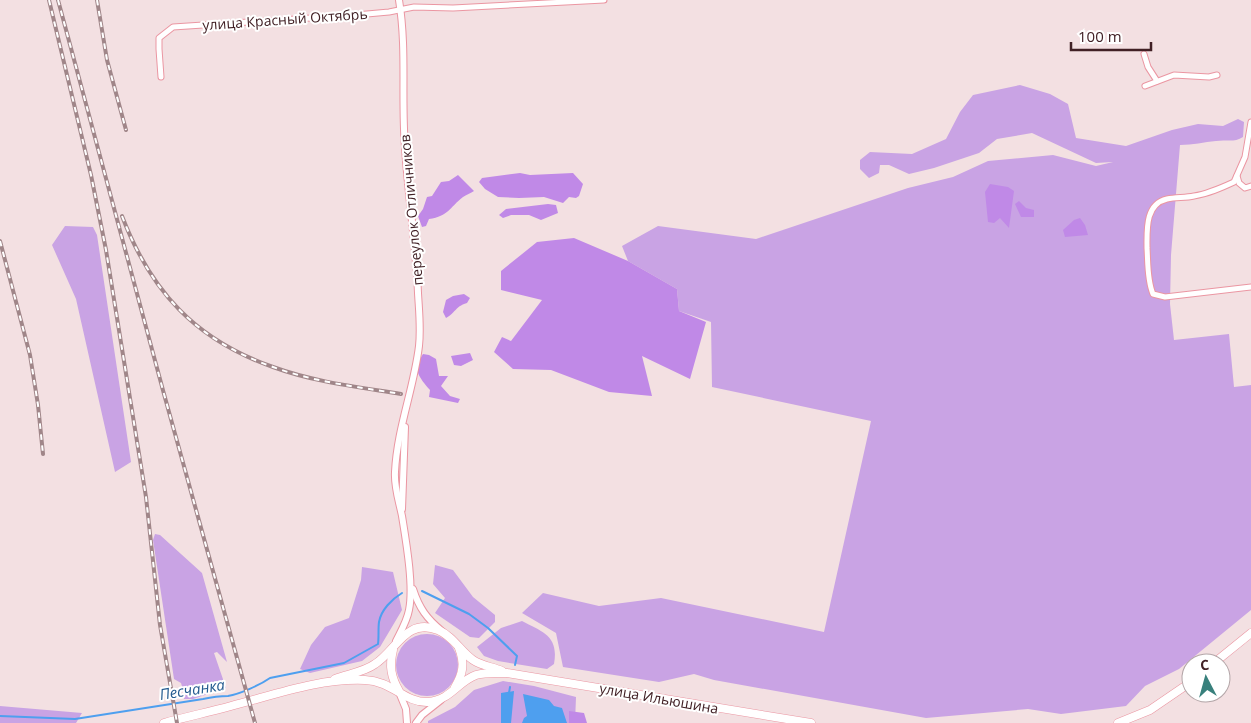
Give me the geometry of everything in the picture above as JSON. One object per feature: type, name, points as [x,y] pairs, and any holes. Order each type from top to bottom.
[{"type":"highway","points":[[164,723],[325,682],[370,668],[387,655],[404,634],[418,628],[432,628],[446,634],[476,662],[507,673]]},
{"type":"highway","points":[[1226,653],[1251,633]]},
{"type":"highway","points":[[395,645],[391,659],[391,672],[399,691]]},
{"type":"highway","points":[[452,693],[463,670],[462,655],[459,647]]},
{"type":"highway","points":[[325,682],[372,680],[388,685],[406,697],[421,702],[444,698],[466,680],[476,675],[507,673]]},
{"type":"highway","name":"улица Ильюшина","points":[[507,673],[811,723]]},
{"type":"highway","points":[[1118,723],[1150,710],[1181,689]]},
{"type":"main road","name":"переулок Отличников","points":[[398,0],[404,53],[404,139],[417,264],[420,316],[419,348],[404,418],[405,449],[401,516],[410,578]]},
{"type":"main road","points":[[410,578],[421,609],[428,619],[446,634]]},
{"type":"main road","points":[[395,645],[410,608],[410,578]]},
{"type":"main road","points":[[399,691],[406,710],[407,723]]},
{"type":"main road","points":[[416,723],[422,715],[444,698]]},
{"type":"street","name":"улица Красный Октябрь","points":[[161,77],[158,49],[159,38],[173,27],[356,16],[414,7],[453,8],[604,0]]},
{"type":"street","points":[[1144,54],[1148,67],[1157,81]]},
{"type":"street","points":[[1145,86],[1174,74],[1209,77],[1217,75]]},
{"type":"street","points":[[1251,122],[1245,157],[1234,182],[1213,191],[1194,196],[1164,199],[1157,203],[1151,210],[1148,218],[1147,240],[1150,286],[1153,294],[1165,297],[1251,287]]},
{"type":"street","points":[[1237,176],[1239,183],[1245,188],[1251,186]]},
{"type":"shaded area","points":[[1020,85],[1050,94],[1068,104],[1076,138],[1126,146],[1172,130],[1198,124],[1223,126],[1238,119],[1244,122],[1243,137],[1240,139],[1180,145],[1171,255],[1170,304],[1174,340],[1229,334],[1234,387],[1251,385],[1251,610],[1199,653],[1181,653],[1181,667],[1145,686],[1126,706],[1061,714],[1028,709],[926,718],[714,680],[694,674],[659,682],[563,667],[556,633],[522,613],[543,593],[599,606],[661,598],[824,632],[871,421],[712,387],[711,322],[679,311],[677,289],[628,261],[622,246],[658,226],[756,239],[908,188],[953,177],[988,161],[1053,155],[1096,166],[1113,162],[1096,163],[1032,133],[997,139],[979,153],[909,174],[889,165],[880,165],[879,173],[869,178],[860,169],[860,160],[870,152],[912,154],[946,139],[960,112],[973,95]]},
{"type":"shaded area","points":[[520,173],[530,175],[573,173],[583,184],[579,196],[576,198],[569,197],[563,203],[544,197],[498,197],[485,189],[479,182],[482,178]]},
{"type":"shaded area","points":[[458,175],[474,191],[463,197],[445,214],[429,219],[426,226],[422,227],[418,216],[423,209],[427,197],[432,196],[441,182],[449,181]]},
{"type":"shaded area","points":[[990,184],[1008,187],[1014,191],[1009,228],[1000,218],[994,223],[988,222],[985,192]]},
{"type":"shaded area","points":[[1019,201],[1026,208],[1034,210],[1034,217],[1021,217],[1015,204]]},
{"type":"shaded area","points":[[548,204],[556,205],[558,213],[541,220],[529,215],[511,215],[503,218],[499,215],[506,209]]},
{"type":"shaded area","points":[[1080,218],[1085,225],[1088,235],[1065,237],[1063,230],[1074,220]]},
{"type":"shaded area","points":[[65,226],[93,227],[97,235],[131,462],[115,472],[76,299],[52,245]]},
{"type":"shaded area","points":[[574,238],[628,261],[677,289],[679,311],[706,322],[690,379],[642,356],[652,396],[609,392],[551,370],[513,369],[494,352],[502,337],[511,341],[542,300],[501,290],[501,271],[537,242]]},
{"type":"shaded area","points":[[464,294],[470,298],[467,303],[460,306],[446,318],[443,312],[446,300],[453,296]]},
{"type":"shaded area","points":[[470,353],[473,360],[461,366],[454,365],[451,356]]},
{"type":"shaded area","points":[[423,354],[436,359],[439,376],[448,376],[441,386],[450,396],[460,399],[458,403],[429,397],[430,390],[420,377],[417,369]]},
{"type":"shaded area","points":[[155,534],[160,535],[202,573],[227,662],[217,652],[214,653],[226,688],[193,699],[184,699],[181,683],[174,679],[153,540]]},
{"type":"shaded area","points":[[435,565],[453,570],[473,597],[495,615],[495,622],[479,638],[470,637],[435,613],[445,598],[433,584]]},
{"type":"shaded area","points":[[362,567],[393,572],[402,610],[380,647],[362,661],[310,673],[300,669],[311,645],[325,627],[349,618],[361,580]]},
{"type":"shaded area","points":[[522,621],[543,632],[552,641],[555,655],[554,664],[547,669],[498,661],[484,656],[477,647],[501,628]]},
{"type":"shaded area","points":[[427,634],[444,639],[449,643],[453,648],[458,665],[453,682],[449,687],[444,691],[427,696],[410,691],[405,687],[401,682],[396,665],[401,648],[405,643],[410,639]]},
{"type":"shaded area","points":[[503,681],[534,686],[576,697],[575,723],[428,723],[428,721],[455,707],[474,690]]},
{"type":"shaded area","points":[[0,706],[82,713],[76,723],[0,723]]},
{"type":"shaded area","points":[[569,711],[584,713],[587,723],[569,723]]},
{"type":"water","points":[[514,691],[511,723],[501,723],[501,693]]},
{"type":"water","points":[[523,694],[549,700],[554,706],[562,708],[567,723],[522,723],[527,716]]},
{"type":"waterway","name":"Песчанка","points":[[422,591],[469,614],[488,628],[517,656],[515,665]]},
{"type":"waterway","name":"Песчанка","points":[[0,716],[75,719],[228,696],[250,689],[270,678],[344,663],[378,644],[379,622],[382,613],[402,593]]},
{"type":"waterway","name":"Песчанка","points":[[509,693],[510,687]]},
{"type":"railway","points":[[49,0],[91,175],[106,250],[146,497],[160,625],[177,723]]},
{"type":"railway","points":[[58,0],[255,723]]},
{"type":"railway","points":[[97,0],[107,60],[126,130]]},
{"type":"railway","points":[[122,216],[147,268],[162,290],[180,310],[221,343],[246,356],[304,377],[401,394]]},
{"type":"railway","points":[[0,241],[30,355],[43,454]]}]
